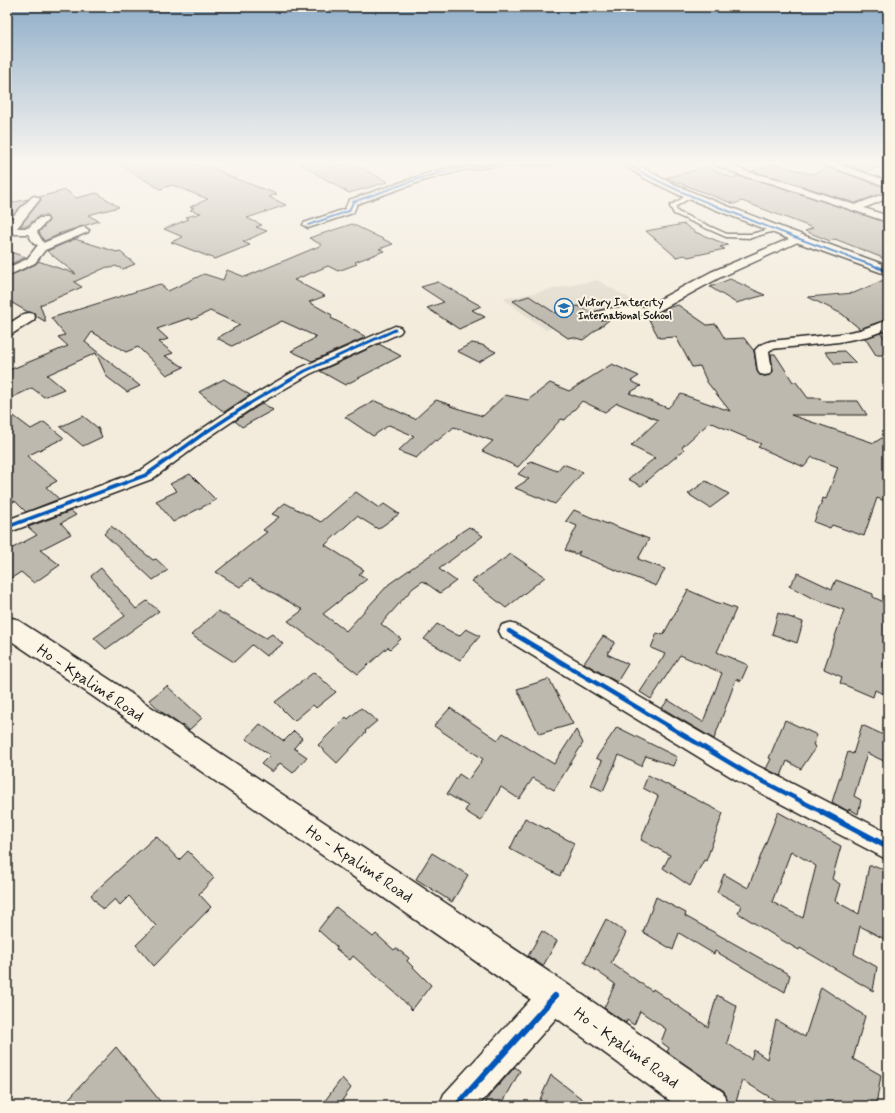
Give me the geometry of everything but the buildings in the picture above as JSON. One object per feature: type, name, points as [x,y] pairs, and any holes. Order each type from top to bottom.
[{"type":"main road","points":[[736,214],[796,239],[886,269]]},
{"type":"main road","name":"Ho - Kpalimé Road","points":[[8,628],[100,686],[554,996],[709,1106]]},
{"type":"street","points":[[22,214],[14,223],[11,229],[15,231],[31,231],[43,220]]},
{"type":"street","points":[[308,225],[340,214]]},
{"type":"street","points":[[873,214],[888,219]]},
{"type":"street","points":[[7,272],[31,261],[41,248],[84,230]]},
{"type":"street","points":[[31,231],[41,248]]},
{"type":"street","points":[[602,315],[613,312],[648,311],[715,275],[796,239]]},
{"type":"street","points":[[7,331],[29,317]]},
{"type":"street","points":[[765,370],[762,350],[770,345],[849,337],[868,333],[888,324]]},
{"type":"street","points":[[7,528],[146,475],[215,426],[305,371],[395,330]]},
{"type":"street","points":[[509,631],[747,773],[888,847]]},
{"type":"street","points":[[456,1106],[554,996]]},
{"type":"lane","points":[[678,214],[726,235],[751,236],[774,230]]},
{"type":"shaded area","name":"Victory Intercity International School","points":[[597,280],[634,301],[546,330],[503,299]]},
{"type":"cycle path","points":[[308,225],[340,214]]},
{"type":"cycle path","points":[[737,214],[888,271]]},
{"type":"cycle path","points":[[7,527],[146,475],[203,434],[250,403],[305,371],[395,330]]},
{"type":"cycle path","points":[[509,631],[747,773],[888,847]]},
{"type":"cycle path","points":[[456,1106],[555,996]]},
{"type":"place","name":"Victory Intercity International School","points":[[564,308]]}]
